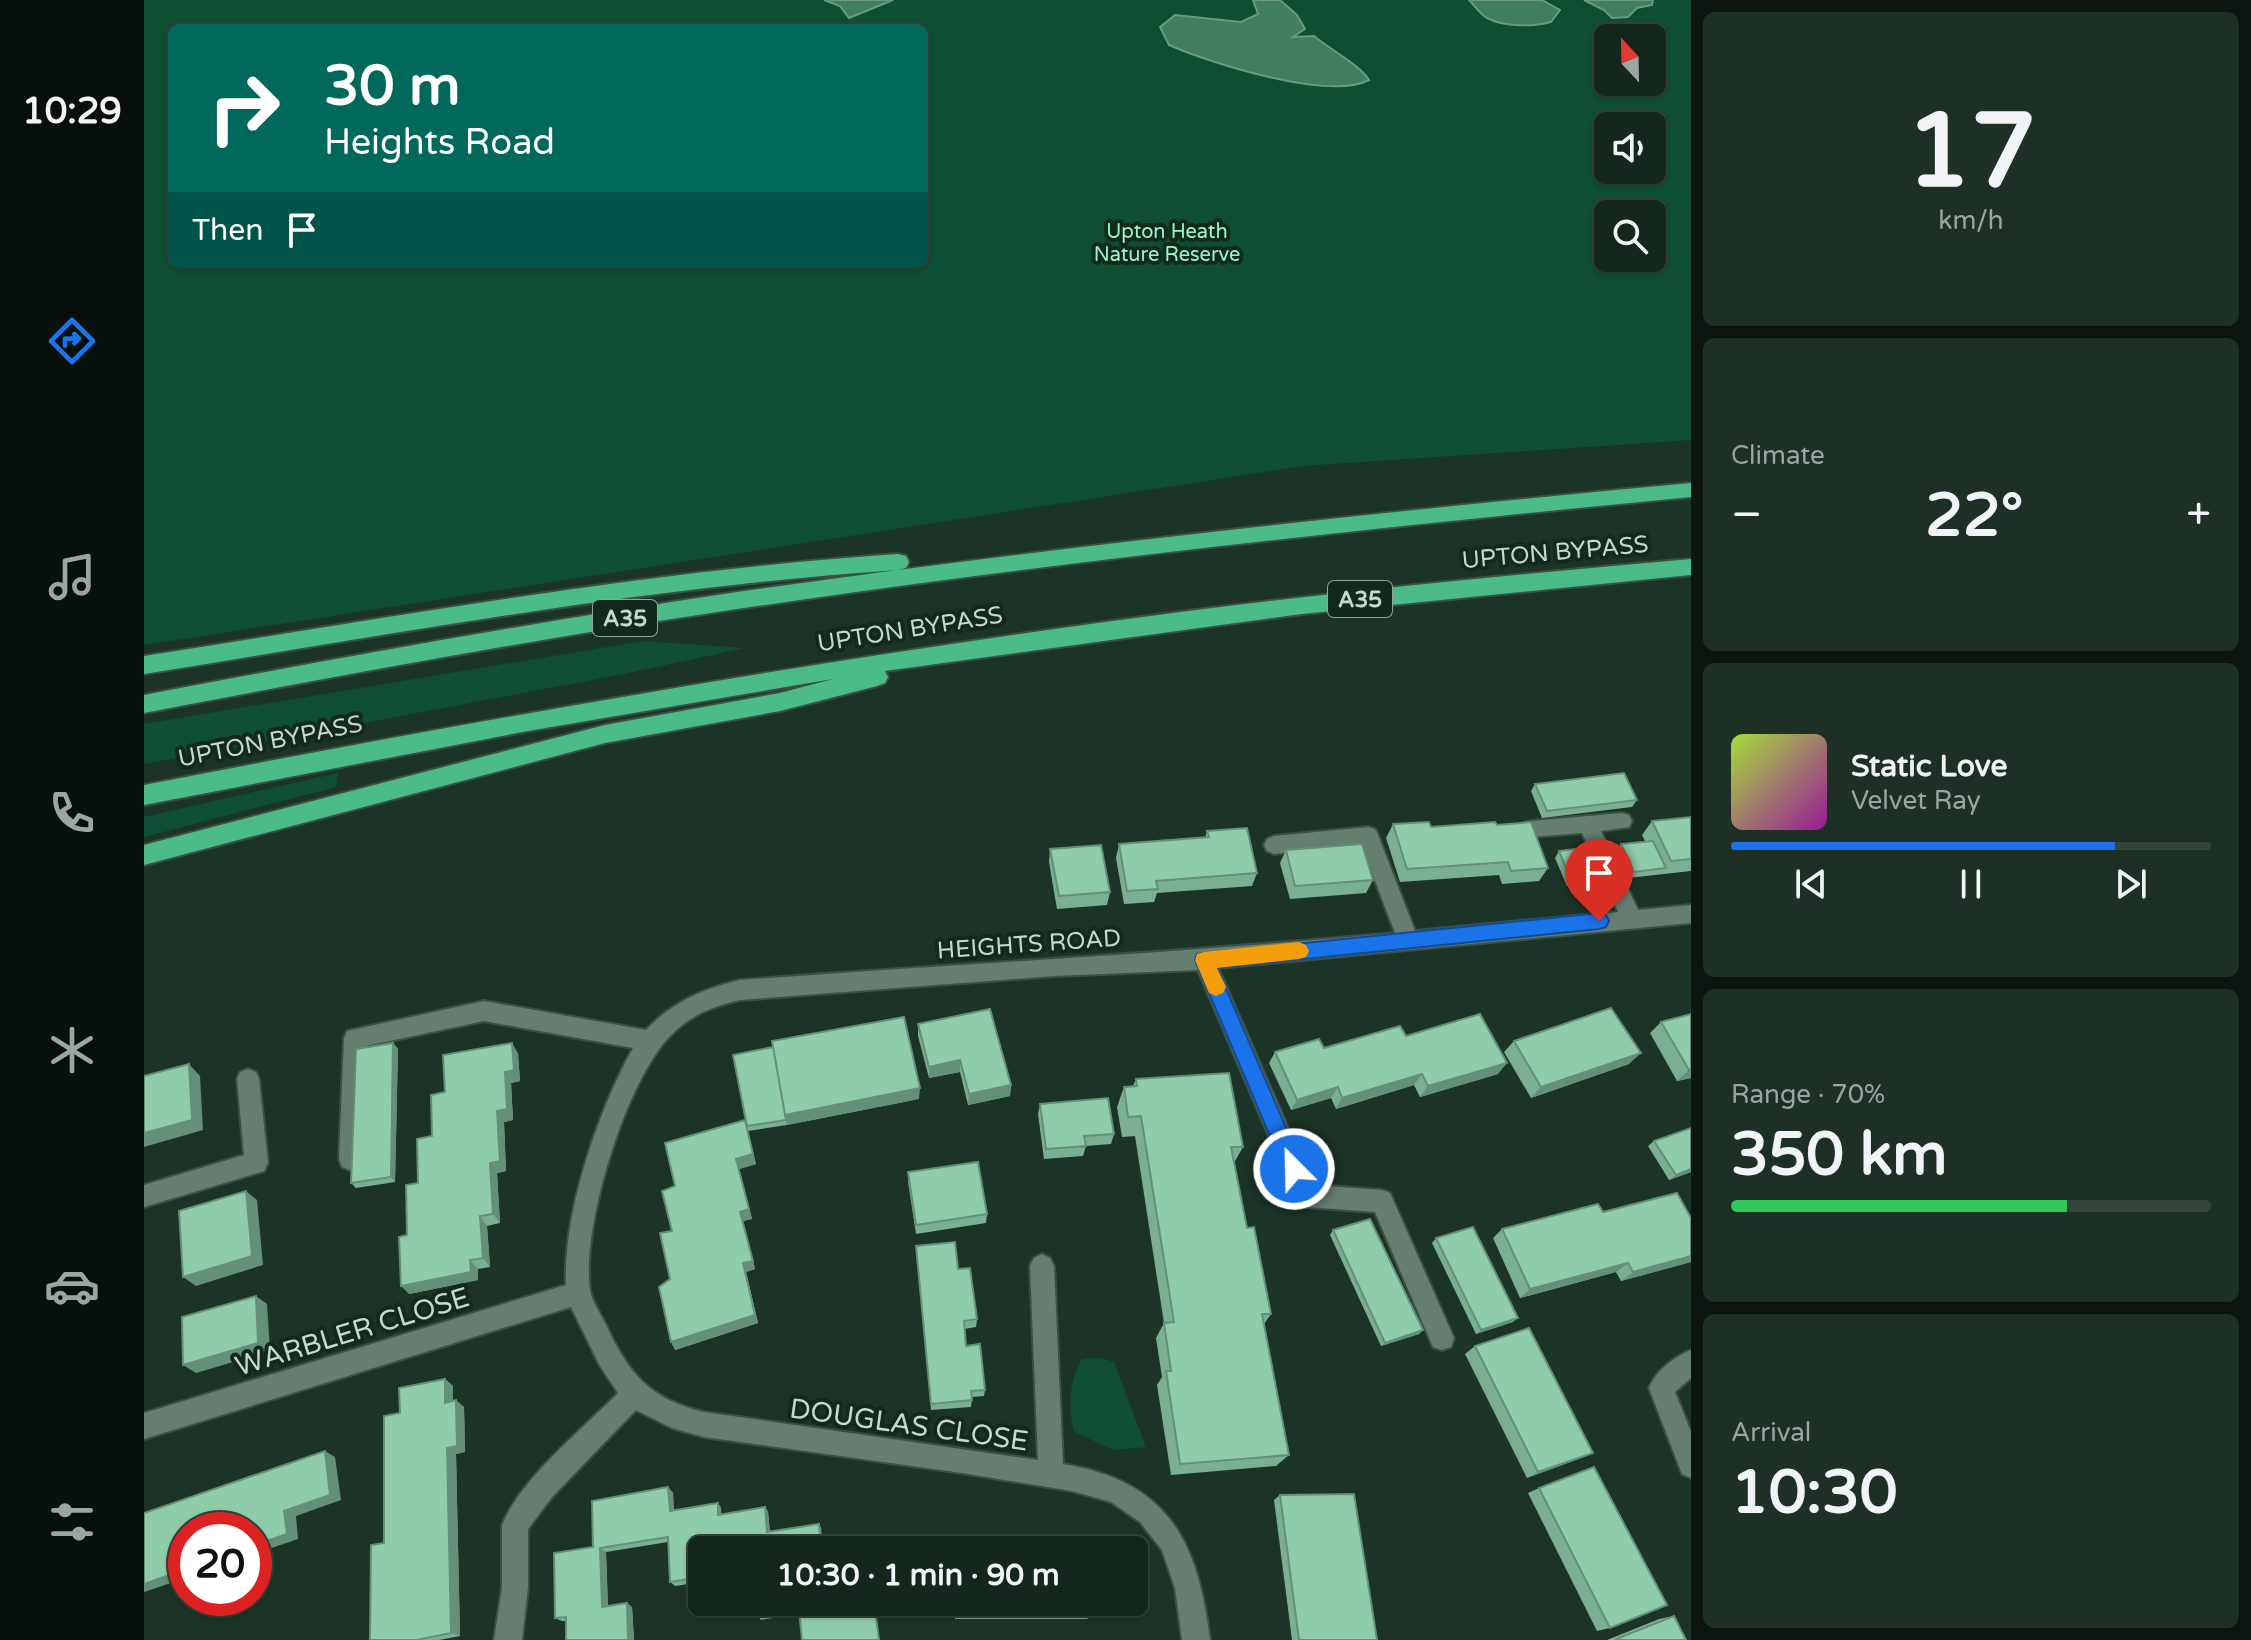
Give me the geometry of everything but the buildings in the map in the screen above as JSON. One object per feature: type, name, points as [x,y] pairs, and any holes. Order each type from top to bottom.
[{"type":"highway","name":"UPTON BYPASS","points":[[144,704],[411,653],[739,599],[1109,549],[1691,490]]},
{"type":"highway","name":"A35","points":[[144,665],[580,596],[778,572],[1109,549]]},
{"type":"highway","name":"UPTON BYPASS","points":[[144,795],[453,734],[1031,638],[1376,597],[1691,567]]},
{"type":"highway","name":"A35","points":[[144,855],[605,734],[780,702],[1031,638]]},
{"type":"street","points":[[1531,829],[1622,821]]},
{"type":"street","points":[[1588,824],[1631,918]]},
{"type":"street","points":[[1274,845],[1368,835],[1408,940]]},
{"type":"street","name":"HEIGHTS ROAD","points":[[578,1293],[580,1235],[591,1183],[629,1075],[650,1041],[670,1019],[717,994],[1054,967],[1204,960],[1691,914]]},
{"type":"street","points":[[1204,960],[1306,1196],[1382,1201],[1442,1338]]},
{"type":"street","points":[[350,1159],[355,1038],[484,1011],[650,1041]]},
{"type":"street","points":[[144,1196],[256,1163],[248,1079]]},
{"type":"street","points":[[1042,1266],[1051,1475]]},
{"type":"street","name":"DOUGLAS CLOSE","points":[[578,1293],[620,1378],[655,1408],[704,1424],[974,1461],[1115,1488],[1149,1512],[1177,1547],[1186,1568],[1196,1640]]},
{"type":"street","name":"WARBLER CLOSE","points":[[144,1426],[578,1293]]},
{"type":"street","points":[[1691,1362],[1661,1388],[1691,1465]]},
{"type":"street","points":[[508,1640],[515,1587],[515,1525],[543,1488],[635,1394]]},
{"type":"green space","name":"Upton Heath Nature Reserve","points":[[144,0],[1691,0],[1691,440],[1302,466],[144,645]]},
{"type":"green space","points":[[643,641],[745,648],[624,674],[144,764],[144,724]]},
{"type":"green space","points":[[338,773],[336,787],[144,837],[144,817]]},
{"type":"green space","points":[[1100,1358],[1114,1362],[1146,1447],[1114,1450],[1074,1432],[1070,1405],[1074,1375],[1082,1359]]},
{"type":"shaded area","points":[[824,0],[893,0],[849,18],[840,6]]},
{"type":"shaded area","points":[[1253,0],[1280,0],[1297,15],[1305,29],[1293,37],[1314,36],[1352,63],[1369,80],[1351,85],[1327,86],[1240,70],[1169,45],[1160,27],[1175,15],[1241,22],[1258,14]]},
{"type":"shaded area","points":[[1469,0],[1542,0],[1560,10],[1551,22],[1510,25],[1487,18]]},
{"type":"shaded area","points":[[1584,0],[1653,0],[1652,5],[1637,8],[1628,17],[1612,18],[1604,10]]},
{"type":"slow traffic","points":[[1216,987],[1204,960],[1299,951]]},
{"type":"route","points":[[1294,1169],[1204,960],[1599,921]]}]
